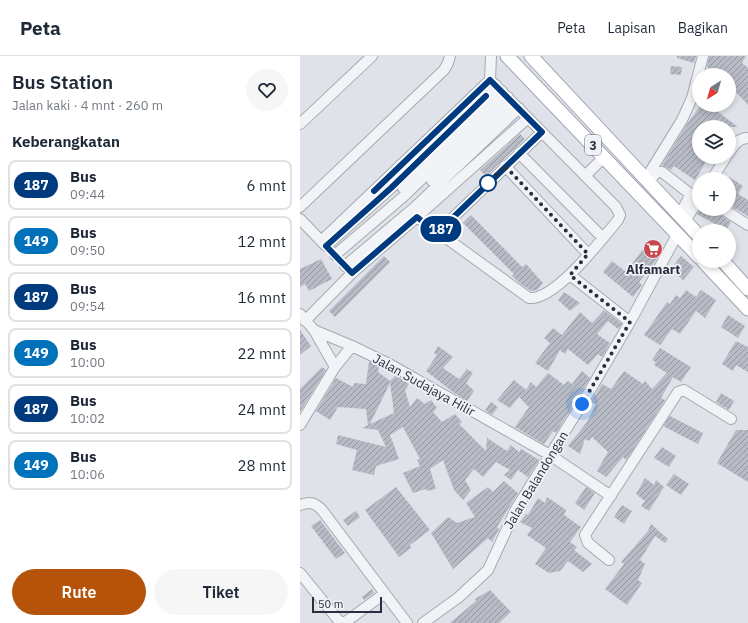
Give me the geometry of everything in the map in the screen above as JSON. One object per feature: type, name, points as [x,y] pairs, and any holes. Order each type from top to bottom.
[{"type":"main road","name":"3","points":[[507,56],[692,250]]},
{"type":"main road","name":"3","points":[[530,56],[692,229]]},
{"type":"main road","points":[[710,268],[748,309]]},
{"type":"main road","points":[[729,268],[748,288]]},
{"type":"street","points":[[300,207],[444,70],[450,56]]},
{"type":"street","points":[[417,217],[528,298],[541,297],[570,275],[618,220],[618,211],[505,94],[491,56]]},
{"type":"street","points":[[646,181],[682,120],[692,98],[703,56]]},
{"type":"street","points":[[300,124],[365,58]]},
{"type":"street","points":[[336,256],[505,94]]},
{"type":"street","points":[[303,317],[336,256],[399,192],[505,94]]},
{"type":"street","points":[[336,256],[411,202],[505,94]]},
{"type":"street","points":[[336,256],[417,217],[528,118]]},
{"type":"street","points":[[437,233],[542,132]]},
{"type":"street","points":[[736,142],[742,138],[748,138]]},
{"type":"street","points":[[519,153],[603,238]]},
{"type":"street","points":[[585,176],[604,157]]},
{"type":"street","points":[[505,166],[588,254]]},
{"type":"street","points":[[646,181],[657,172],[662,172],[689,193],[690,196],[682,218]]},
{"type":"street","points":[[682,218],[692,207]]},
{"type":"street","points":[[734,216],[748,225]]},
{"type":"street","points":[[300,219],[336,256]]},
{"type":"street","name":"Jalan Balandongan","points":[[423,623],[459,597],[486,573],[516,509],[630,322],[677,235]]},
{"type":"street","points":[[570,275],[630,322]]},
{"type":"street","name":"Jalan Sudajaya Hilir","points":[[303,317],[314,330],[352,346],[550,455],[611,496]]},
{"type":"street","points":[[314,330],[335,367]]},
{"type":"street","points":[[300,425],[335,367],[352,346]]},
{"type":"street","points":[[609,560],[588,543],[585,535],[681,390],[684,390],[731,418]]},
{"type":"street","points":[[300,505],[308,502],[313,503],[322,510],[407,623]]},
{"type":"street","points":[[300,573],[339,621],[344,623],[384,594]]},
{"type":"building","points":[[677,56],[696,56],[694,63],[677,58]]},
{"type":"building","points":[[709,56],[746,56],[742,63],[748,68],[748,105],[736,92],[736,68],[707,67]]},
{"type":"building","points":[[671,66],[682,67],[681,75],[670,74]]},
{"type":"building","points":[[696,112],[718,112],[729,120],[692,120],[692,164],[705,164],[700,172],[692,172],[692,178],[674,166],[671,170],[662,165]]},
{"type":"building","points":[[520,134],[525,139],[486,176],[480,170]]},
{"type":"building","points":[[736,182],[743,186],[738,194],[748,200],[748,216],[736,209]]},
{"type":"building","points":[[471,215],[522,267],[526,264],[543,283],[537,290],[531,291],[512,276],[514,274],[463,223]]},
{"type":"building","points":[[701,216],[722,216],[731,222],[730,224],[715,224]]},
{"type":"building","points":[[649,241],[662,250],[639,282],[642,285],[633,297],[603,272],[612,261],[626,272]]},
{"type":"building","points":[[384,256],[390,262],[335,317],[329,311]]},
{"type":"building","points":[[681,256],[693,268],[683,280],[671,269]]},
{"type":"building","points":[[321,259],[332,279],[309,291],[305,284],[300,287],[300,269]]},
{"type":"building","points":[[686,290],[696,297],[701,290],[716,300],[705,318],[696,311],[680,334],[672,329],[660,345],[644,335],[667,302],[670,304],[676,295],[680,298]]},
{"type":"building","points":[[564,292],[580,303],[570,311],[558,300]]},
{"type":"building","points":[[604,310],[622,324],[618,329],[608,321],[597,334],[610,343],[602,357],[598,354],[588,365],[568,349],[565,354],[560,350],[548,371],[535,363],[550,343],[544,338],[553,328],[562,335],[580,312],[592,323]]},
{"type":"building","points":[[728,315],[745,326],[738,338],[721,327]]},
{"type":"building","points":[[300,330],[311,346],[300,355]]},
{"type":"building","points":[[736,341],[748,347],[748,372],[736,365],[733,371],[722,364]]},
{"type":"building","points":[[438,346],[453,357],[443,368],[459,379],[467,369],[473,373],[466,383],[474,391],[467,401],[426,371],[437,355],[434,353]]},
{"type":"building","points":[[660,348],[691,367],[681,382],[673,377],[661,398],[665,400],[629,456],[626,460],[623,457],[606,477],[597,471],[608,452],[592,437],[589,441],[585,439],[580,454],[568,446],[587,422],[596,404],[591,402],[602,384],[611,389],[624,371],[643,384],[645,381],[652,389],[667,373],[654,365],[656,362],[652,360]]},
{"type":"building","points":[[369,361],[379,366],[378,372],[390,381],[396,375],[409,384],[405,390],[410,407],[417,398],[425,404],[431,400],[437,408],[433,412],[442,422],[455,414],[462,422],[459,424],[486,451],[487,438],[507,451],[511,445],[519,452],[521,449],[539,460],[528,477],[518,470],[511,480],[504,475],[510,470],[496,462],[483,477],[474,469],[465,480],[471,490],[463,500],[454,490],[443,460],[430,469],[436,489],[427,491],[426,489],[413,493],[403,473],[420,466],[417,460],[420,459],[403,427],[390,435],[399,459],[376,466],[374,475],[352,470],[357,450],[336,444],[338,435],[386,447],[378,430],[362,428],[368,425],[366,409],[338,407],[330,420],[316,411],[336,378],[353,387],[354,383],[366,384]],"holes":[[[390,383],[394,413],[370,424]]]},
{"type":"building","points":[[322,367],[326,370],[300,412],[300,389]]},
{"type":"building","points":[[582,371],[590,378],[556,433],[553,431],[544,444],[515,427],[529,407],[519,397],[510,408],[497,400],[514,380],[526,390],[531,382],[536,387],[548,373],[564,385],[568,381],[572,384]]},
{"type":"building","points":[[721,393],[734,401],[729,410],[716,402]]},
{"type":"building","points":[[491,402],[498,407],[492,415],[485,410]]},
{"type":"building","points":[[670,416],[703,433],[698,444],[663,426]]},
{"type":"building","points":[[736,430],[748,430],[748,482],[717,463]]},
{"type":"building","points":[[662,447],[676,456],[669,467],[654,458]]},
{"type":"building","points":[[674,474],[689,484],[681,495],[666,485]]},
{"type":"building","points":[[645,478],[654,485],[656,480],[664,487],[649,511],[641,506],[645,501],[636,494]]},
{"type":"building","points":[[504,481],[518,493],[497,527],[499,529],[492,542],[488,538],[453,569],[431,533],[448,517],[457,523],[475,517],[466,503],[488,487],[493,492]]},
{"type":"building","points":[[396,487],[430,530],[410,545],[411,548],[399,557],[365,510]]},
{"type":"building","points":[[586,487],[595,493],[584,510],[575,503]]},
{"type":"building","points":[[547,497],[566,510],[564,515],[581,527],[570,542],[577,547],[574,550],[592,564],[583,572],[568,561],[560,571],[549,573],[535,564],[546,548],[527,535],[532,528],[520,522],[526,514],[528,515],[538,498],[545,503]]},
{"type":"building","points":[[622,505],[632,511],[624,524],[614,517]]},
{"type":"building","points":[[356,511],[360,517],[348,526],[343,520]]},
{"type":"building","points":[[320,520],[345,553],[336,559],[311,526]]},
{"type":"building","points":[[651,524],[668,539],[665,543],[655,536],[640,560],[645,564],[638,580],[642,583],[627,605],[605,589],[624,564],[621,562],[648,531]]},
{"type":"building","points":[[372,589],[374,593],[364,600],[362,597]]},
{"type":"building","points":[[490,590],[511,612],[499,623],[450,623],[476,601],[475,599]]},
{"type":"bus line","name":"187","points":[[374,191],[490,80],[542,132],[437,233],[417,217],[352,273],[326,246],[391,188],[486,96]]},
{"type":"place","name":"Alfamart","points":[[653,249]]},
{"type":"route","points":[[488,183],[482,189],[505,166],[588,254],[570,275],[630,322],[582,404]]}]
